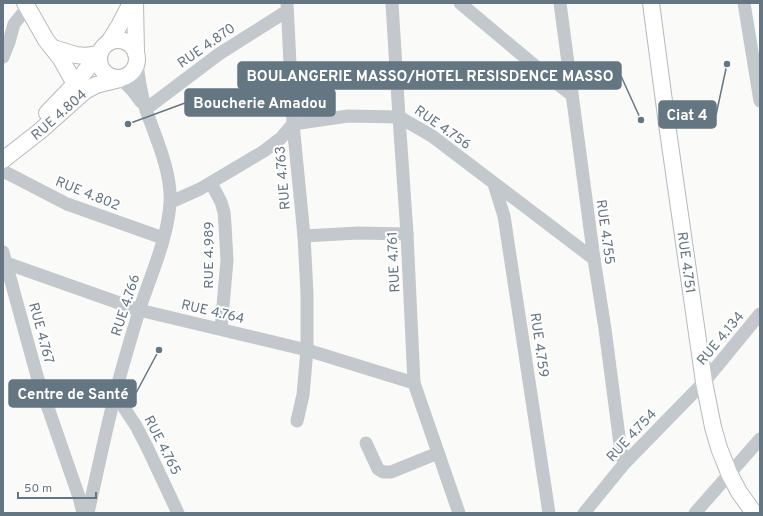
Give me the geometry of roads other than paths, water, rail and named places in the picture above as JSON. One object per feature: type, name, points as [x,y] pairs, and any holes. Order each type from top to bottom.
[{"type":"main road","points":[[3,148],[37,123],[75,84],[104,48],[119,26],[131,3]]},
{"type":"main road","points":[[104,48],[98,60],[103,72],[108,76],[113,78],[125,77],[134,70],[137,56],[135,3]]},
{"type":"main road","name":"RUE 4.751","points":[[651,3],[704,382],[713,427],[719,448],[729,473],[739,492],[754,513]]},
{"type":"main road","points":[[26,6],[46,40],[61,59],[75,84]]},
{"type":"main road","points":[[53,48],[76,55],[86,56],[104,48],[114,40],[119,40],[130,44],[134,48],[137,56]]},
{"type":"main road","name":"RUE 4.804","points":[[3,160],[40,131],[85,91],[96,85],[120,78]]},
{"type":"street","name":"RUE 4.761","points":[[392,3],[407,234],[414,383],[459,513]]},
{"type":"street","points":[[460,3],[546,75],[572,94]]},
{"type":"street","points":[[476,3],[476,16]]},
{"type":"street","name":"RUE 4.755","points":[[560,3],[594,259],[624,464]]},
{"type":"street","points":[[744,3],[758,67],[760,101]]},
{"type":"street","points":[[3,56],[10,42],[14,24],[26,6]]},
{"type":"street","name":"RUE 4.870","points":[[146,108],[219,54],[287,7]]},
{"type":"street","name":"RUE 4.763","points":[[287,7],[293,124],[304,236],[307,293],[307,350],[303,395],[298,421]]},
{"type":"street","name":"RUE 4.766","points":[[88,513],[115,394],[139,310],[168,222],[170,202],[169,180],[138,78],[137,56]]},
{"type":"street","name":"RUE 4.766","points":[[120,78],[133,90],[146,108]]},
{"type":"street","name":"RUE 4.756","points":[[293,124],[348,116],[399,116],[432,136],[594,259]]},
{"type":"street","points":[[170,202],[200,189],[264,152],[281,138],[293,124]]},
{"type":"street","name":"RUE 4.802","points":[[3,171],[67,204],[163,238]]},
{"type":"street","name":"RUE 4.989","points":[[211,183],[221,202],[224,212],[225,225],[227,260],[221,329]]},
{"type":"street","name":"RUE 4.759","points":[[494,184],[504,216],[549,513]]},
{"type":"street","points":[[304,236],[358,233],[407,234]]},
{"type":"street","name":"RUE 4.764","points":[[5,258],[139,310],[307,350],[414,383]]},
{"type":"street","name":"RUE 4.767","points":[[5,258],[37,376],[79,497],[83,513]]},
{"type":"street","name":"RUE 4.134","points":[[704,382],[760,314]]},
{"type":"street","name":"RUE 4.754","points":[[584,513],[624,464],[704,382]]},
{"type":"street","name":"RUE 4.765","points":[[115,394],[136,426],[178,513]]},
{"type":"street","points":[[695,513],[760,439]]},
{"type":"street","points":[[366,443],[378,468],[383,472],[391,472],[438,453]]},
{"type":"place","name":"Ciat 4","points":[[727,64]]},
{"type":"place","name":"BOULANGERIE MASSO/HOTEL RESISDENCE MASSO","points":[[641,120]]},
{"type":"place","name":"Boucherie Amadou","points":[[128,124]]},
{"type":"place","name":"Centre de Santé","points":[[159,350]]}]
